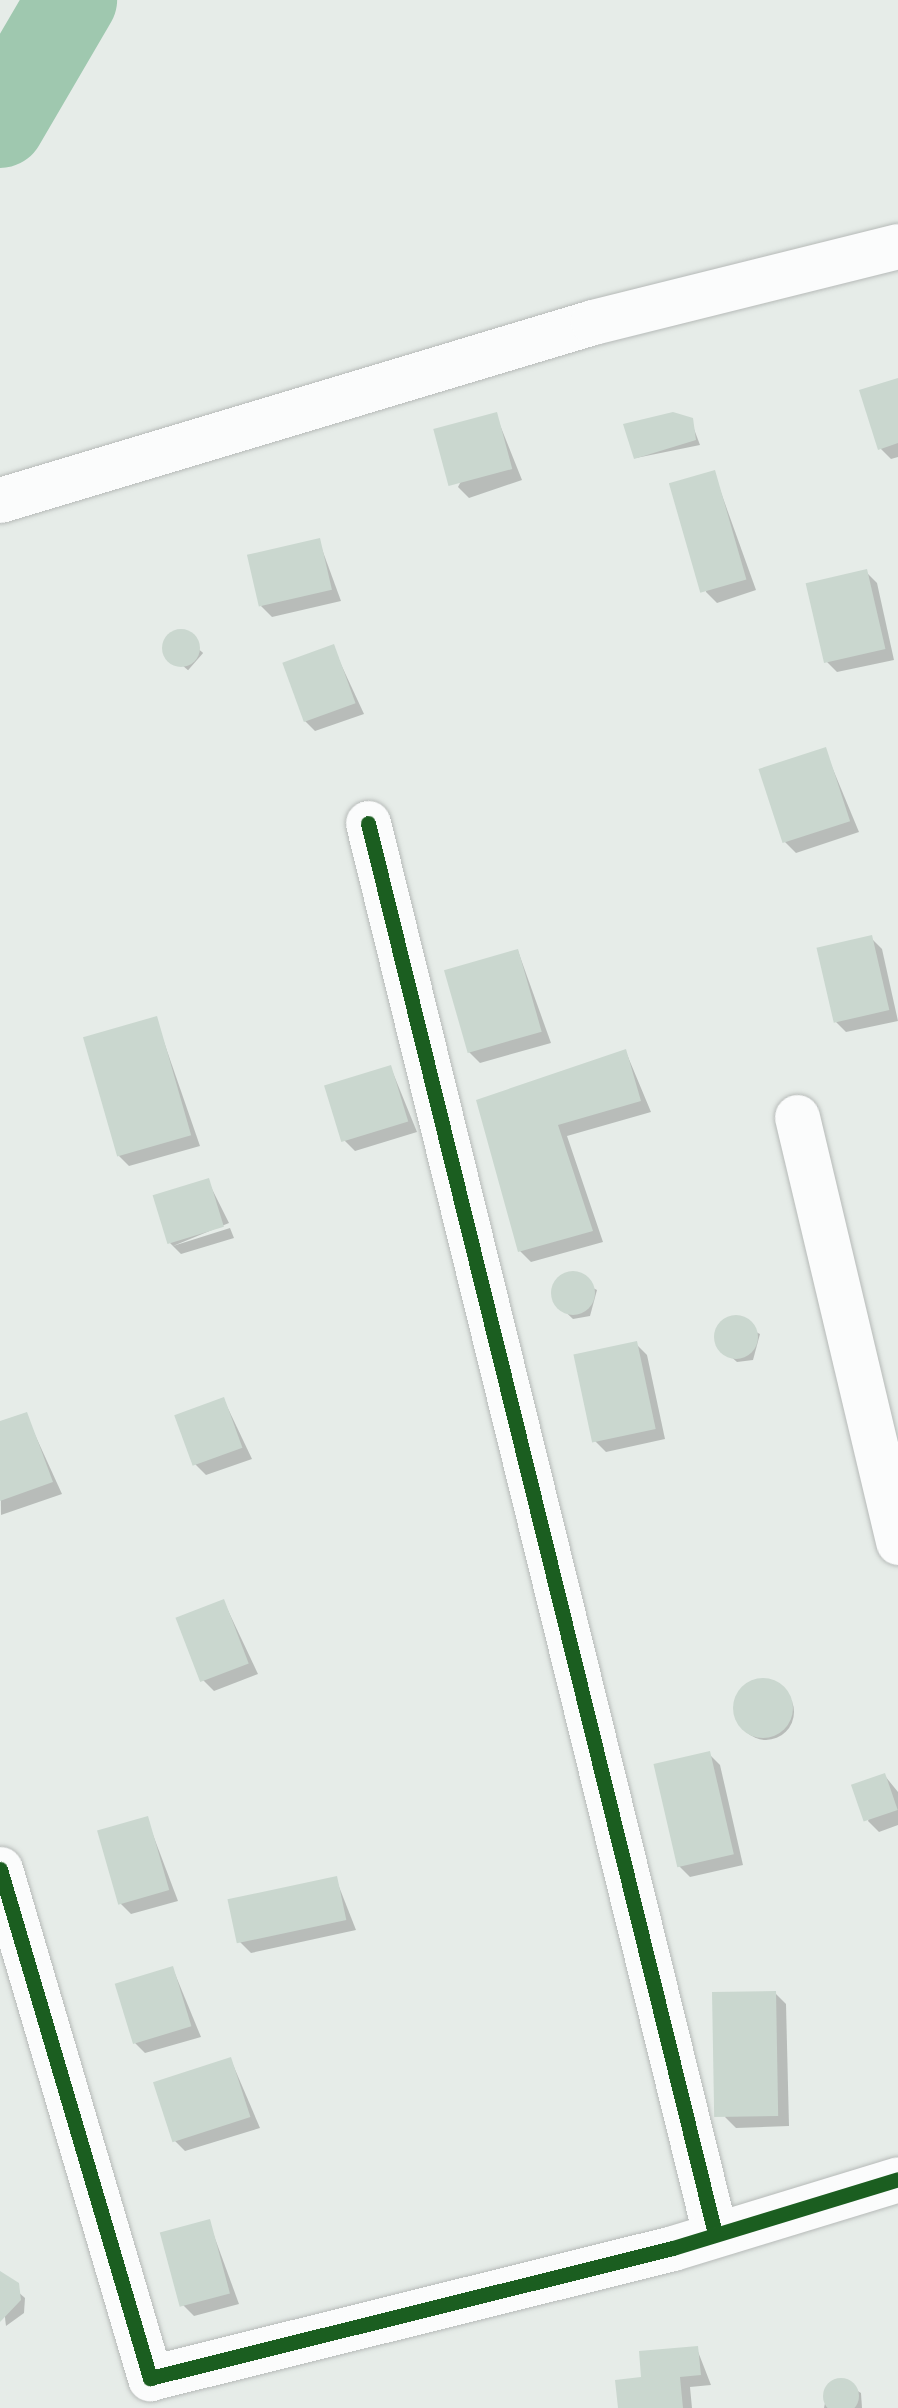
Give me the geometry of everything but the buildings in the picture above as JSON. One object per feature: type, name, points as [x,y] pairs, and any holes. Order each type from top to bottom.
[{"type":"street","points":[[0,500],[593,322],[898,246]]},
{"type":"street","points":[[368,823],[715,2234]]},
{"type":"street","points":[[797,1117],[898,1542]]},
{"type":"street","points":[[0,1869],[150,2378],[715,2234],[898,2179]]},
{"type":"waterway","points":[[0,123],[72,0]]},
{"type":"cycle path","points":[[368,823],[715,2234]]},
{"type":"cycle path","points":[[0,1869],[150,2378],[673,2248],[898,2179]]}]
